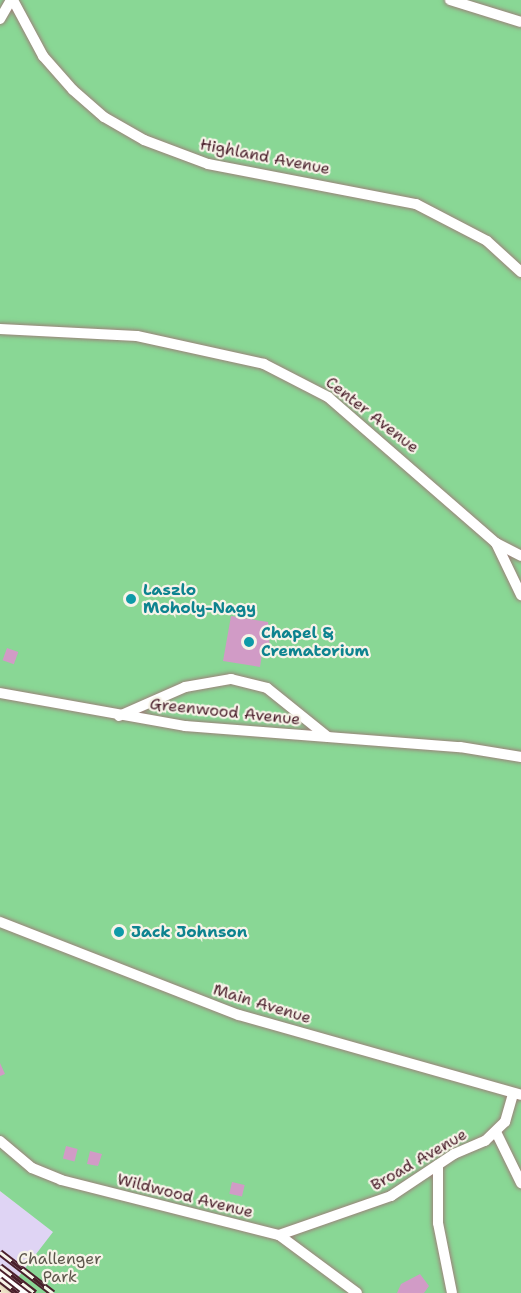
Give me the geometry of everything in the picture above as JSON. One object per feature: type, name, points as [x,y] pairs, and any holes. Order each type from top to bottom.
[{"type":"lane","points":[[0,19],[12,0]]},
{"type":"lane","name":"Highland Avenue","points":[[12,0],[43,56],[74,90],[104,117],[144,140],[208,164],[416,204],[487,241],[521,272]]},
{"type":"lane","points":[[450,0],[521,22]]},
{"type":"lane","name":"Center Avenue","points":[[0,329],[137,336],[264,364],[328,397],[496,543],[521,556]]},
{"type":"lane","points":[[496,543],[521,596]]},
{"type":"lane","name":"Greenwood Avenue","points":[[119,716],[185,687],[231,679],[267,688],[328,737]]},
{"type":"lane","name":"Greenwood Avenue","points":[[0,693],[119,716],[521,757]]},
{"type":"lane","name":"Main Avenue","points":[[0,922],[239,1015],[517,1095]]},
{"type":"lane","points":[[517,1095],[497,1134],[521,1183]]},
{"type":"lane","name":"Broad Avenue","points":[[279,1235],[391,1196],[438,1165],[497,1134]]},
{"type":"lane","name":"Wildwood Avenue","points":[[0,1141],[32,1168],[61,1180],[279,1235],[357,1293]]},
{"type":"lane","points":[[438,1165],[438,1223],[452,1293]]},
{"type":"lane","points":[[0,1274],[25,1293]]},
{"type":"shaded area","points":[[0,1191],[54,1232],[17,1279],[0,1266]]},
{"type":"green space","name":"Challenger Park","points":[[0,0],[521,0],[521,1293],[25,1293],[13,1284],[53,1232],[0,1191]]},
{"type":"building","name":"Chapel & Crematorium","points":[[231,616],[268,622],[270,649],[263,648],[260,667],[223,661]]},
{"type":"building","points":[[7,648],[18,652],[14,664],[3,660]]},
{"type":"building","points":[[0,1063],[5,1074],[0,1076]]},
{"type":"building","points":[[66,1146],[78,1149],[74,1162],[63,1159]]},
{"type":"building","points":[[90,1151],[102,1154],[98,1166],[87,1164]]},
{"type":"building","points":[[232,1182],[245,1185],[242,1197],[229,1194]]},
{"type":"building","points":[[420,1274],[429,1286],[424,1293],[397,1293],[401,1284]]},
{"type":"railway","points":[[0,1252],[53,1293]]},
{"type":"railway","points":[[0,1266],[35,1293]]},
{"type":"railway","points":[[0,1279],[18,1293]]},
{"type":"place","name":"Laszlo Moholy-Nagy","points":[[131,599]]},
{"type":"place","name":"Chapel & Crematorium","points":[[249,642]]},
{"type":"place","name":"Jack Johnson","points":[[119,932]]}]
